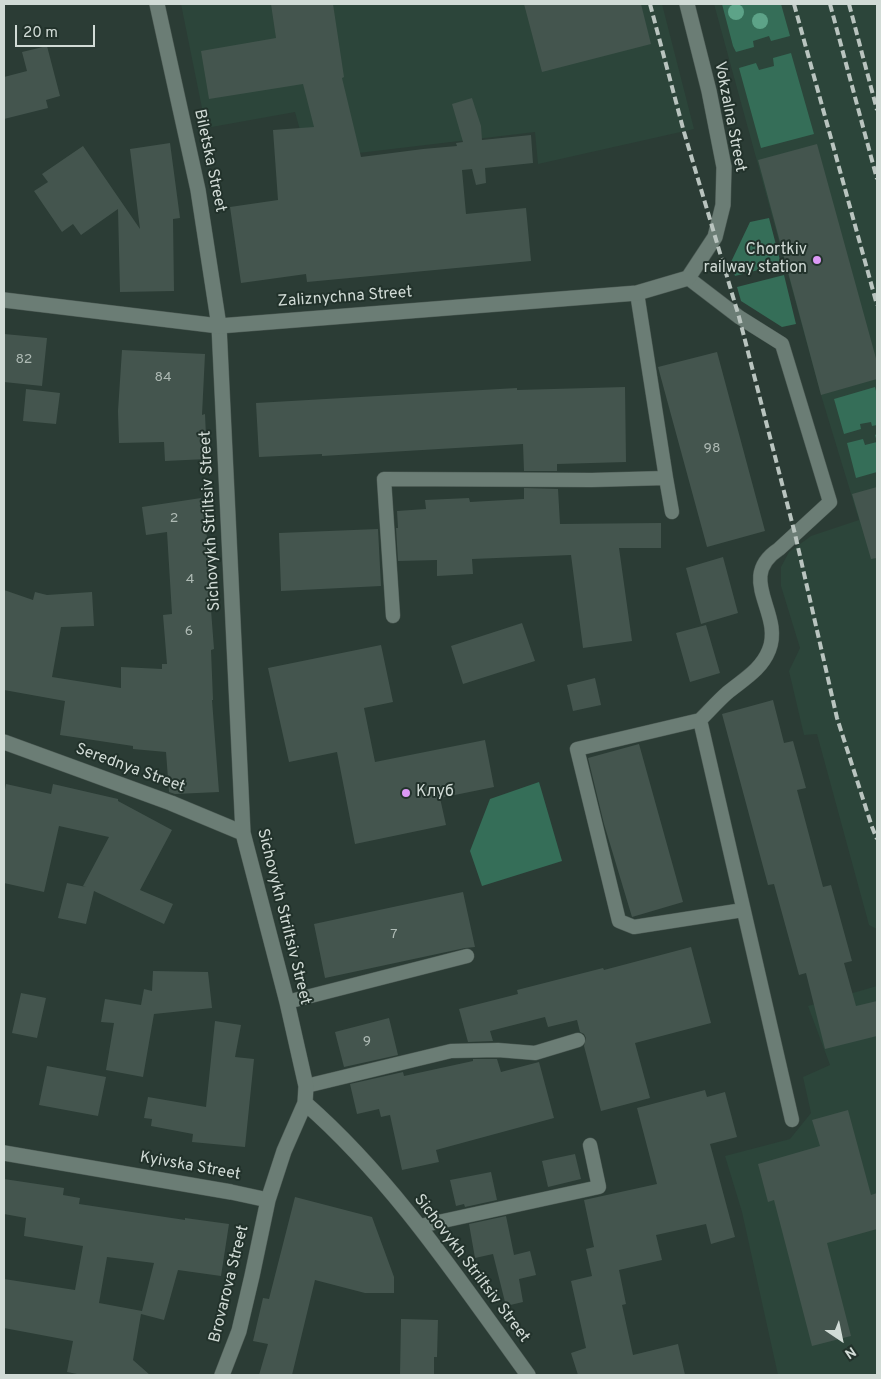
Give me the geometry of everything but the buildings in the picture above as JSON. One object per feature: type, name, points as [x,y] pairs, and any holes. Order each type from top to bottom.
[{"type":"street","name":"Biletska Street","points":[[157,4],[198,190],[219,326]]},
{"type":"street","name":"Vokzalna Street","points":[[687,4],[709,91],[724,167],[723,205],[715,236],[688,278]]},
{"type":"street","name":"Zaliznychna Street","points":[[4,300],[219,326],[637,293],[688,278]]},
{"type":"street","name":"Sichovykh Striltsiv Street","points":[[219,326],[242,833],[306,1086],[305,1103],[335,1129],[420,1226],[528,1375]]},
{"type":"street","name":"Serednya Street","points":[[4,742],[171,803],[242,833]]},
{"type":"street","points":[[268,1200],[284,1151],[305,1103]]},
{"type":"street","name":"Kyivska Street","points":[[4,1153],[222,1190],[268,1200]]},
{"type":"street","name":"Brovarova Street","points":[[222,1375],[239,1331],[268,1200]]},
{"type":"lane","points":[[688,278],[739,317],[782,344],[830,502],[780,549],[771,554],[761,571],[760,589],[771,620],[772,634],[770,648],[758,670],[726,693],[700,720],[577,749],[619,921],[634,927],[743,910]]},
{"type":"lane","points":[[637,293],[672,512]]},
{"type":"lane","points":[[393,616],[384,479],[592,480],[666,478]]},
{"type":"lane","points":[[700,720],[792,1120]]},
{"type":"lane","points":[[286,1002],[468,956]]},
{"type":"lane","points":[[306,1086],[451,1051],[490,1050],[535,1053],[578,1040]]},
{"type":"lane","points":[[420,1226],[599,1187],[590,1145]]},
{"type":"shaded area","points":[[181,4],[662,4],[694,129],[538,164],[535,132],[308,159],[295,112],[206,128]]},
{"type":"shaded area","points":[[714,4],[877,4],[877,929],[869,925],[817,734],[804,735],[789,671],[800,648],[781,586],[781,567],[789,552],[811,536],[859,520],[821,395]]},
{"type":"shaded area","points":[[877,986],[877,1375],[778,1375],[742,1212],[725,1156],[790,1139],[811,1113],[803,1077],[830,1065],[808,1006]]},
{"type":"green space","points":[[722,4],[781,4],[790,36],[771,41],[769,36],[753,41],[754,47],[736,52]]},
{"type":"green space","points":[[791,53],[814,134],[761,148],[739,68],[756,63],[759,70],[774,66],[773,58]]},
{"type":"green space","points":[[769,218],[781,264],[735,276],[731,262],[750,222]]},
{"type":"green space","points":[[784,275],[796,324],[782,327],[741,301],[737,287]]},
{"type":"green space","points":[[875,387],[877,395],[877,425],[872,426],[871,422],[860,424],[861,429],[844,434],[834,399]]},
{"type":"green space","points":[[863,439],[865,445],[877,442],[877,472],[856,478],[847,443]]},
{"type":"green space","points":[[539,782],[562,861],[482,886],[470,851],[490,799]]},
{"type":"railway","points":[[650,4],[684,132],[739,317],[795,534],[837,718],[877,839]]},
{"type":"railway","points":[[794,4],[877,305]]},
{"type":"railway","points":[[830,4],[877,179]]},
{"type":"railway","points":[[849,4],[877,110]]},
{"type":"place","name":"Chortkiv railway station","points":[[817,260]]},
{"type":"place","name":"Клуб","points":[[406,793]]}]
